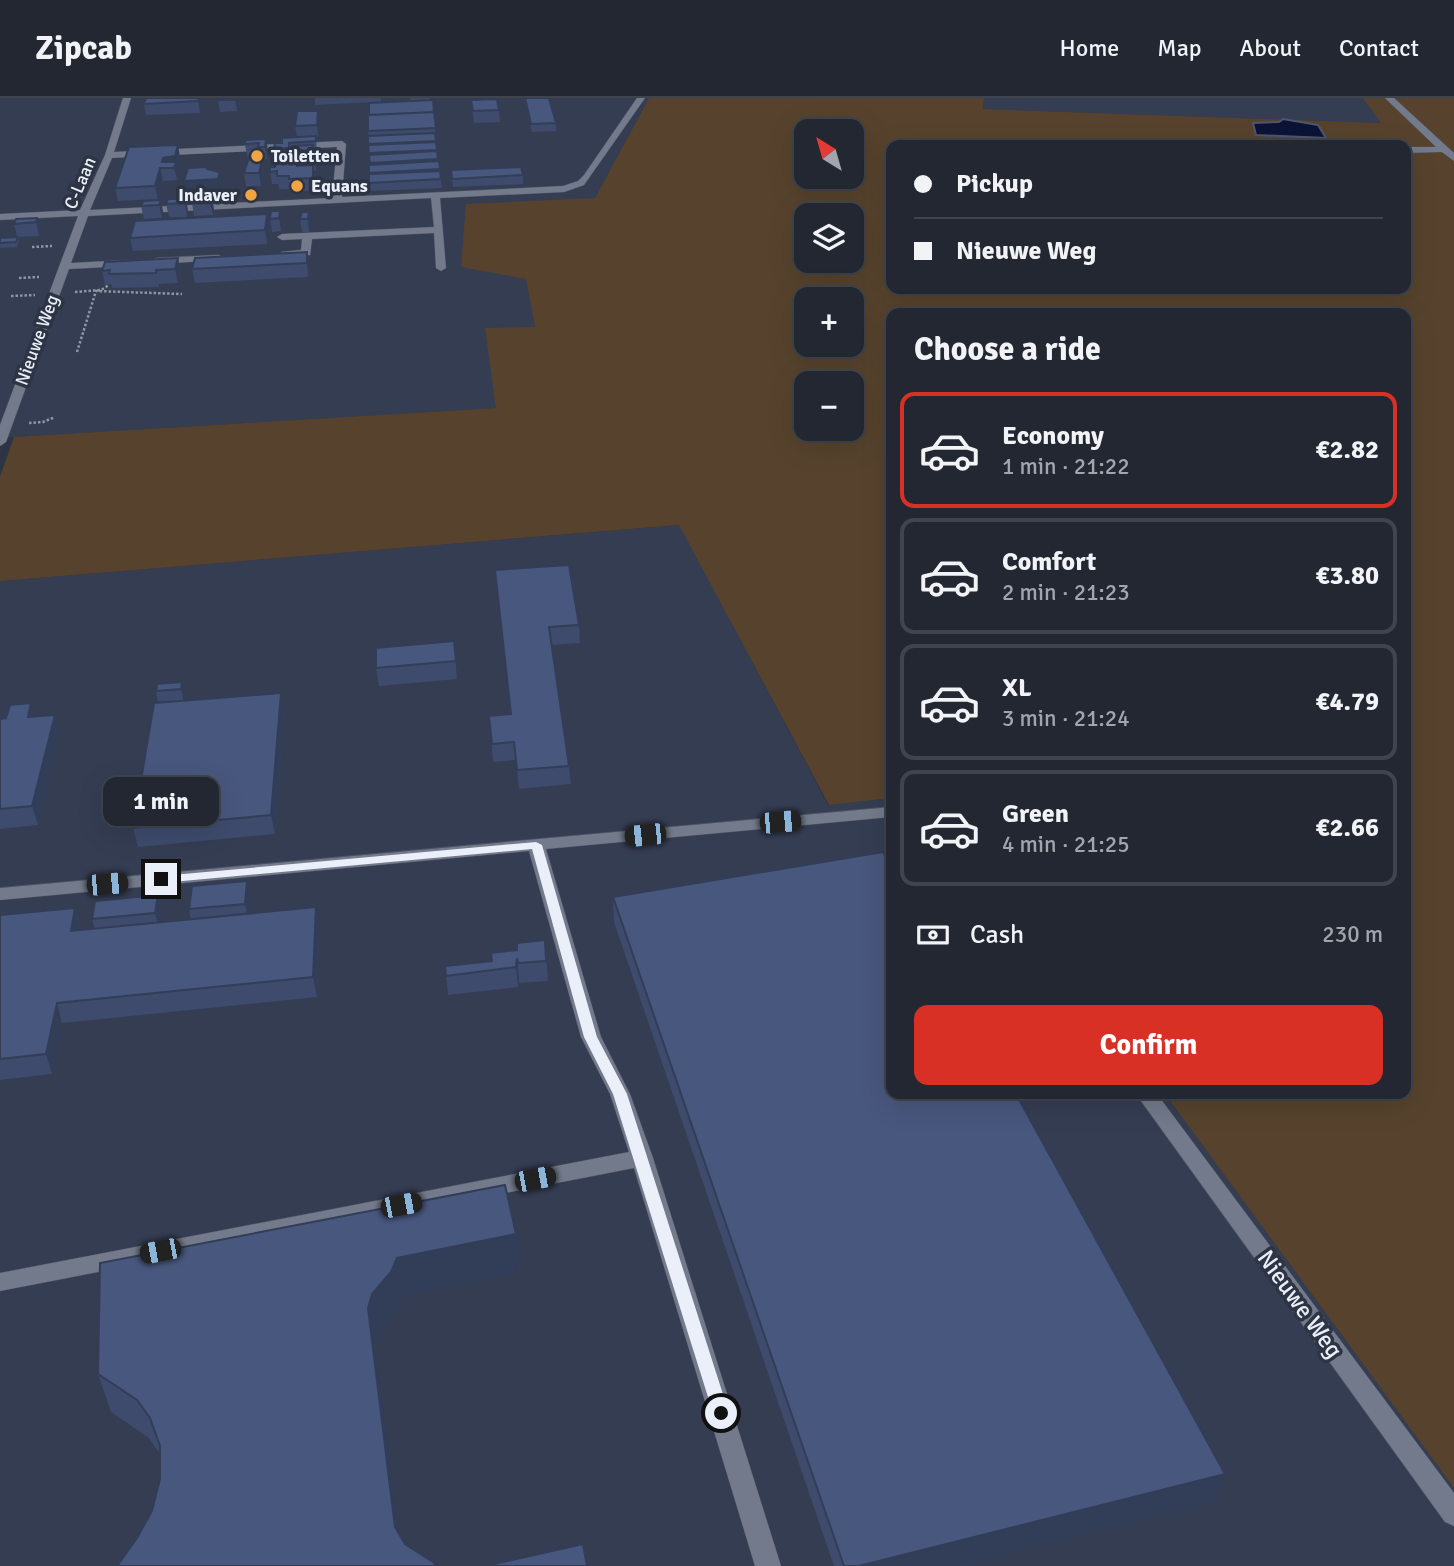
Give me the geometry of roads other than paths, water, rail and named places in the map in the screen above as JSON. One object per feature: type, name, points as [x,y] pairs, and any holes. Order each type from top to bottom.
[{"type":"street","name":"C-Laan","points":[[60,278],[109,155],[127,98]]},
{"type":"street","points":[[0,217],[564,189],[581,183],[641,98]]},
{"type":"street","points":[[1389,98],[1454,158]]},
{"type":"street","points":[[109,155],[342,144],[337,200]]},
{"type":"street","points":[[1411,150],[1444,149]]},
{"type":"street","points":[[435,195],[441,268]]},
{"type":"street","points":[[282,237],[439,230]]},
{"type":"street","points":[[268,255],[306,253],[307,236]]},
{"type":"street","points":[[64,266],[230,257]]},
{"type":"street","name":"Nieuwe Weg","points":[[0,442],[3,419],[60,278]]},
{"type":"street","points":[[0,894],[886,812]]},
{"type":"street","points":[[536,845],[591,1037],[620,1094],[642,1158],[768,1566]]},
{"type":"street","name":"Nieuwe Weg","points":[[1150,1099],[1454,1514]]},
{"type":"street","points":[[0,1282],[642,1158]]},
{"type":"water","points":[[1283,119],[1318,125],[1326,138],[1256,135],[1253,123],[1279,122]]},
{"type":"place","name":"Toiletten","points":[[257,156]]},
{"type":"place","name":"Equans","points":[[297,186]]},
{"type":"place","name":"Indaver","points":[[251,195]]}]
